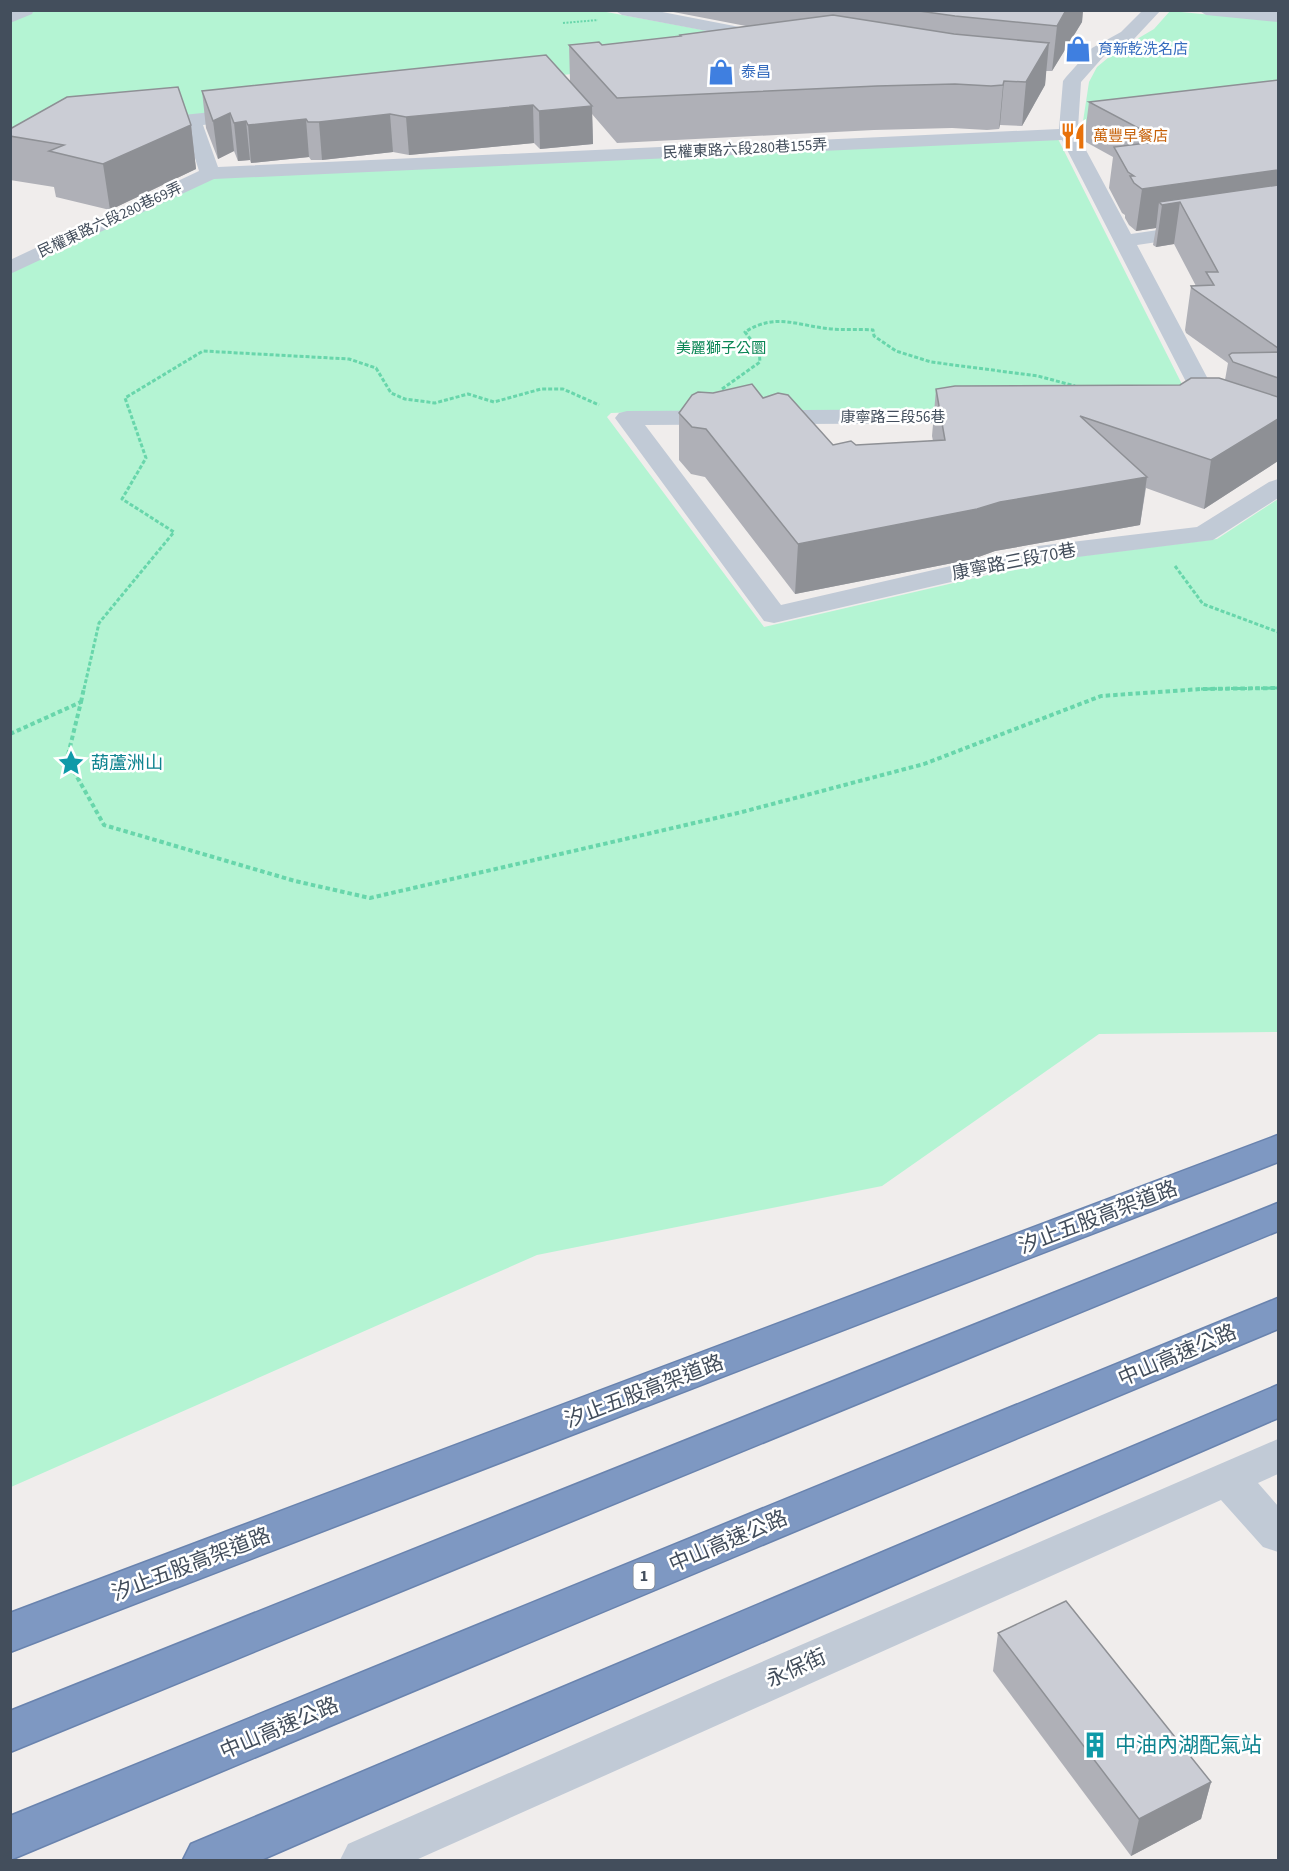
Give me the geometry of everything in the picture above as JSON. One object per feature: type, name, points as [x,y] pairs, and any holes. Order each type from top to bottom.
[{"type":"highway","name":"汐止五股高架道路","points":[[10,1633],[1278,1148]]},
{"type":"highway","points":[[10,1732],[1278,1216]]},
{"type":"highway","name":"中山高速公路","points":[[10,1839],[1278,1313]]},
{"type":"highway","points":[[208,1860],[1278,1401]]},
{"type":"street","points":[[622,10],[651,13],[785,41]]},
{"type":"street","points":[[1154,10],[1126,36],[1098,52],[1072,81],[1068,134],[1215,418]]},
{"type":"street","points":[[1206,10],[1278,17]]},
{"type":"street","points":[[1050,79],[1072,81]]},
{"type":"street","points":[[124,128],[273,111]]},
{"type":"street","points":[[192,120],[210,173]]},
{"type":"street","name":"民權東路六段280巷155弄","points":[[210,173],[1068,134],[1146,127]]},
{"type":"street","points":[[601,138],[615,154]]},
{"type":"street","name":"民權東路六段280巷69弄","points":[[10,268],[210,173]]},
{"type":"street","points":[[1124,241],[1278,218]]},
{"type":"street","name":"康寧路三段56巷","points":[[627,418],[1006,416]]},
{"type":"street","name":"康寧路三段70巷","points":[[627,418],[774,615],[1038,554],[1204,534],[1278,487]]},
{"type":"street","name":"永保街","points":[[365,1860],[1278,1456]]},
{"type":"street","points":[[1228,1479],[1278,1535]]},
{"type":"path","points":[[711,418],[711,399],[715,393],[760,362],[759,351],[745,332],[761,323],[777,320],[828,329],[873,330],[874,336],[896,351],[931,362],[1038,376],[1078,387]]},
{"type":"path","points":[[627,418],[563,389],[541,388],[494,402],[468,394],[435,404],[405,399],[391,393],[376,368],[349,359],[203,351],[126,398],[146,458],[122,499],[174,532],[99,623],[67,759],[104,825],[295,881],[370,898],[742,812],[924,764],[1101,696],[1201,689],[1278,688]]},
{"type":"path","points":[[1156,540],[1203,604],[1278,632]]},
{"type":"path","points":[[10,734],[81,702]]},
{"type":"green space","points":[[29,11],[601,11],[800,48],[63,132],[11,162],[11,20]]},
{"type":"green space","points":[[1170,11],[1278,21],[1278,107],[1082,128],[1089,82],[1097,67],[1115,52],[1154,29]]},
{"type":"green space","name":"美麗獅子公圜","points":[[1057,137],[1194,408],[665,411],[611,413],[607,417],[764,627],[1057,559],[1217,539],[1278,499],[1278,1032],[1099,1034],[882,1186],[537,1255],[11,1487],[11,271],[208,176]]},
{"type":"building","points":[[912,10],[1066,10],[1057,26]]},
{"type":"building","points":[[833,15],[954,34],[1049,43],[1026,82],[1004,81],[1003,85],[877,86],[617,98],[569,45],[599,42],[602,45]]},
{"type":"building","points":[[546,55],[592,106],[539,111],[533,105],[406,117],[390,114],[319,122],[308,122],[306,119],[248,125],[246,121],[234,123],[230,113],[213,121],[202,91]]},
{"type":"building","points":[[1278,80],[1278,170],[1142,189],[1134,183],[1130,176],[1134,176],[1128,172],[1114,147],[1163,141],[1089,102]]},
{"type":"building","points":[[178,87],[191,125],[103,164],[49,151],[64,145],[10,136],[10,129],[67,97]]},
{"type":"building","points":[[1278,185],[1278,348],[1192,288],[1191,286],[1214,285],[1206,272],[1218,272],[1180,202],[1162,205],[1159,202]]},
{"type":"building","points":[[1278,352],[1278,378],[1233,362],[1229,355],[1232,353]]},
{"type":"building","points":[[1191,378],[1219,378],[1278,397],[1278,419],[1211,460],[1080,416],[1147,477],[1000,502],[977,509],[798,544],[706,429],[692,427],[679,413],[692,395],[698,392],[713,393],[752,384],[763,398],[778,393],[788,395],[833,445],[851,441],[856,445],[945,440],[936,389],[955,386],[1180,385]]},
{"type":"building","points":[[1066,1601],[1211,1782],[1139,1819],[998,1633]]},
{"type":"place","name":"育新乾洗名店","points":[[1078,49]]},
{"type":"place","name":"泰昌","points":[[721,72]]},
{"type":"place","name":"萬豐早餐店","points":[[1073,136]]},
{"type":"place","name":"葫蘆洲山","points":[[71,763]]},
{"type":"place","name":"中油內湖配氣站","points":[[1095,1745]]}]
